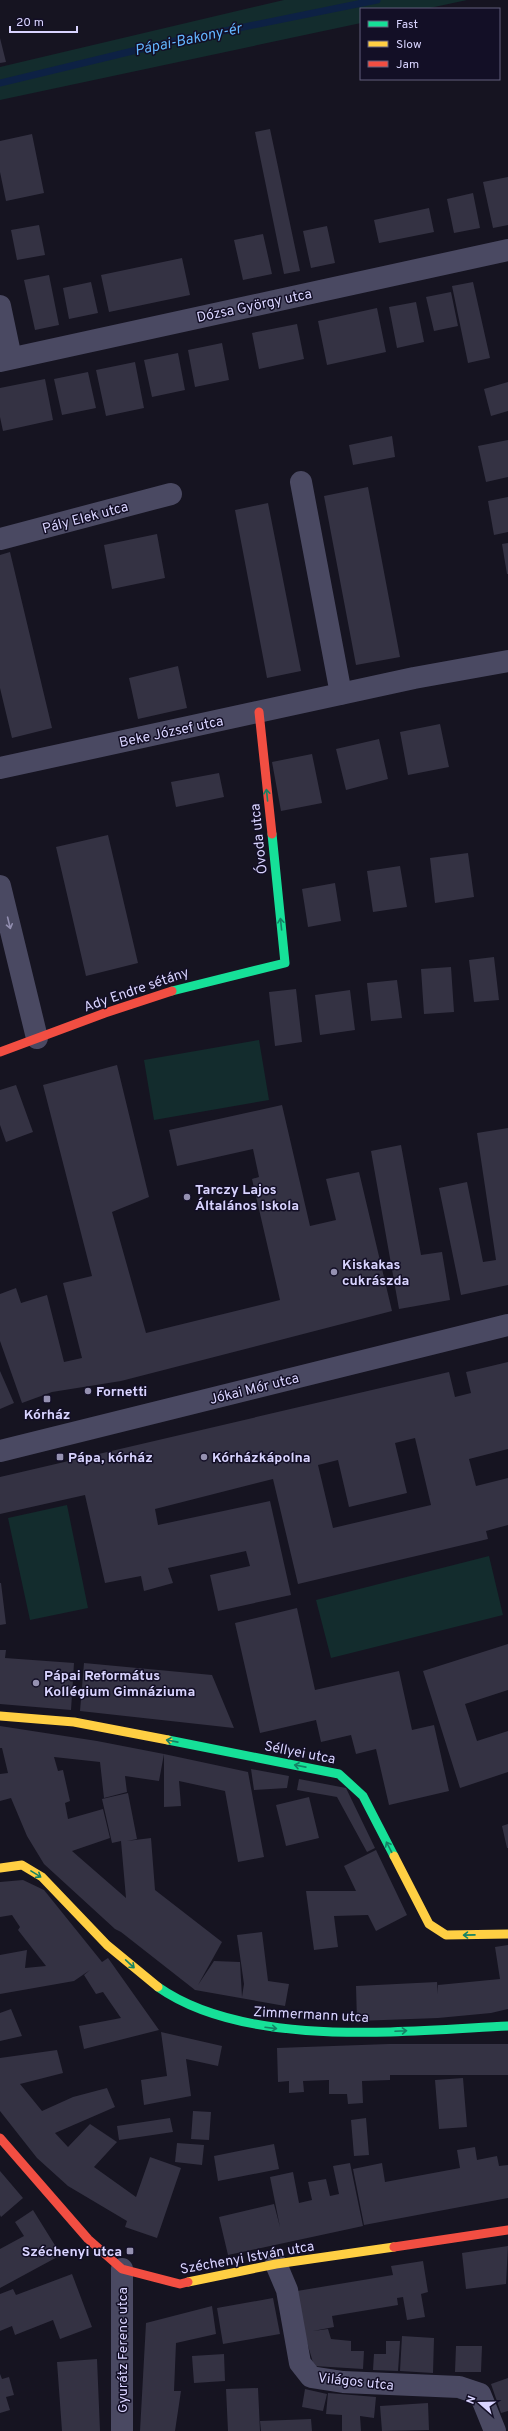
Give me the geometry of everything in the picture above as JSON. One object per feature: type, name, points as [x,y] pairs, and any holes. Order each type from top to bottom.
[{"type":"street","name":"Dózsa György utca","points":[[5,360],[508,250]]},
{"type":"street","points":[[0,306],[5,360]]},
{"type":"street","points":[[301,482],[342,694]]},
{"type":"street","name":"Pály Elek utca","points":[[0,539],[171,494]]},
{"type":"street","name":"Beke József utca","points":[[0,768],[342,694],[508,661]]},
{"type":"street","name":"Óvoda utca","points":[[259,712],[285,963]]},
{"type":"street","points":[[0,886],[37,1038]]},
{"type":"street","name":"Ady Endre sétány","points":[[0,1052],[177,988],[233,972],[285,963]]},
{"type":"street","name":"Jókai Mór utca","points":[[0,1451],[508,1325]]},
{"type":"street","name":"Séllyei utca","points":[[0,1716],[74,1722],[339,1774],[363,1796],[429,1924],[446,1935],[508,1934]]},
{"type":"street","name":"Zimmermann utca","points":[[0,1868],[22,1865],[50,1883],[82,1920],[142,1976],[188,2005],[214,2016],[246,2025],[280,2029],[369,2032],[508,2026]]},
{"type":"street","name":"Széchenyi István utca","points":[[0,2138],[88,2239],[122,2269],[180,2284],[276,2264],[397,2248],[508,2230]]},
{"type":"street","name":"Világos utca","points":[[276,2264],[286,2290],[300,2363],[311,2377],[343,2382],[459,2387],[480,2394],[495,2431]]},
{"type":"street","name":"Gyurátz Ferenc utca","points":[[122,2269],[122,2431]]},
{"type":"green space","points":[[284,0],[467,0],[430,8],[360,8],[360,23],[0,100],[0,67]]},
{"type":"green space","points":[[259,1040],[269,1100],[154,1120],[144,1060]]},
{"type":"green space","points":[[67,1505],[88,1608],[30,1620],[8,1518]]},
{"type":"green space","points":[[489,1556],[503,1615],[331,1658],[316,1600]]},
{"type":"building","points":[[0,38],[6,62],[0,63]]},
{"type":"building","points":[[270,129],[300,271],[284,274],[255,132]]},
{"type":"building","points":[[32,134],[44,193],[6,201],[0,172],[0,141]]},
{"type":"building","points":[[508,177],[508,225],[493,228],[483,182]]},
{"type":"building","points":[[473,193],[480,228],[454,233],[447,199]]},
{"type":"building","points":[[429,208],[434,232],[379,243],[374,220]]},
{"type":"building","points":[[39,225],[45,255],[17,260],[11,230]]},
{"type":"building","points":[[327,226],[335,263],[311,268],[303,231]]},
{"type":"building","points":[[263,234],[272,274],[243,280],[234,240]]},
{"type":"building","points":[[182,258],[190,295],[109,312],[101,275]]},
{"type":"building","points":[[49,275],[59,325],[35,330],[24,280]]},
{"type":"building","points":[[91,282],[98,313],[69,319],[63,288]]},
{"type":"building","points":[[473,282],[490,358],[468,363],[452,286]]},
{"type":"building","points":[[451,292],[458,326],[434,331],[426,297]]},
{"type":"building","points":[[416,302],[424,342],[397,348],[389,307]]},
{"type":"building","points":[[377,308],[386,352],[327,365],[318,321]]},
{"type":"building","points":[[297,324],[304,359],[259,369],[252,333]]},
{"type":"building","points":[[222,343],[229,380],[195,387],[188,350]]},
{"type":"building","points":[[178,353],[185,390],[152,397],[144,360]]},
{"type":"building","points":[[135,362],[144,408],[106,416],[96,370]]},
{"type":"building","points":[[88,372],[96,408],[62,415],[54,379]]},
{"type":"building","points":[[45,379],[53,420],[3,431],[0,417],[0,388]]},
{"type":"building","points":[[508,382],[508,411],[491,416],[484,389]]},
{"type":"building","points":[[392,436],[395,457],[353,465],[349,445]]},
{"type":"building","points":[[508,440],[508,477],[486,482],[478,446]]},
{"type":"building","points":[[368,487],[400,657],[356,665],[324,496]]},
{"type":"building","points":[[508,497],[508,532],[494,535],[488,501]]},
{"type":"building","points":[[268,503],[301,671],[267,678],[235,510]]},
{"type":"building","points":[[157,534],[165,578],[112,589],[104,545]]},
{"type":"building","points":[[508,543],[508,574],[507,574],[502,544]]},
{"type":"building","points":[[10,552],[52,728],[12,738],[0,688],[0,555]]},
{"type":"building","points":[[178,666],[187,708],[138,719],[129,678]]},
{"type":"building","points":[[440,724],[449,767],[408,775],[400,732]]},
{"type":"building","points":[[379,739],[388,779],[346,790],[336,749]]},
{"type":"building","points":[[312,754],[322,803],[281,811],[272,762]]},
{"type":"building","points":[[219,773],[224,797],[176,807],[171,782]]},
{"type":"building","points":[[108,835],[138,963],[86,976],[56,847]]},
{"type":"building","points":[[468,853],[474,897],[435,903],[430,858]]},
{"type":"building","points":[[400,866],[407,907],[373,912],[367,871]]},
{"type":"building","points":[[335,883],[341,921],[308,927],[302,889]]},
{"type":"building","points":[[494,957],[499,1000],[474,1002],[469,960]]},
{"type":"building","points":[[451,967],[454,1012],[424,1014],[421,969]]},
{"type":"building","points":[[397,980],[402,1018],[371,1021],[367,983]]},
{"type":"building","points":[[296,989],[302,1042],[275,1046],[269,992]]},
{"type":"building","points":[[350,990],[355,1030],[320,1035],[315,995]]},
{"type":"building","points":[[117,1065],[149,1197],[112,1212],[146,1333],[280,1300],[252,1179],[259,1177],[253,1149],[177,1166],[169,1130],[282,1105],[310,1226],[336,1220],[326,1179],[359,1172],[392,1311],[121,1381],[52,1392],[22,1403],[0,1341],[0,1294],[16,1288],[21,1303],[47,1295],[64,1362],[82,1358],[63,1283],[92,1276],[43,1085]]},
{"type":"building","points":[[16,1085],[33,1132],[6,1142],[0,1125],[0,1090]]},
{"type":"building","points":[[508,1128],[508,1285],[461,1295],[439,1188],[467,1182],[483,1262],[496,1260],[477,1133]]},
{"type":"building","points":[[401,1145],[421,1255],[442,1252],[450,1300],[399,1309],[371,1151]]},
{"type":"building","points":[[508,1362],[508,1449],[469,1459],[476,1486],[508,1478],[508,1525],[486,1531],[488,1539],[298,1584],[273,1479],[155,1509],[158,1525],[270,1501],[291,1595],[218,1611],[210,1575],[250,1566],[246,1551],[168,1568],[173,1583],[144,1591],[141,1576],[105,1583],[85,1495],[0,1514],[0,1477],[449,1372],[455,1397],[471,1393],[466,1372]],"holes":[[[415,1438],[431,1505],[333,1528],[318,1465],[338,1460],[349,1507],[407,1493],[395,1443]]]},
{"type":"building","points":[[0,1371],[14,1403],[0,1409]]},
{"type":"building","points":[[0,1583],[6,1624],[0,1625]]},
{"type":"building","points":[[297,1608],[315,1690],[399,1671],[412,1730],[434,1725],[449,1791],[389,1805],[376,1749],[356,1754],[351,1735],[321,1742],[316,1720],[260,1733],[235,1623]]},
{"type":"building","points":[[508,1644],[508,1690],[465,1704],[477,1741],[508,1731],[508,1772],[460,1788],[423,1671]]},
{"type":"building","name":"Pápai Református Kollégium Gimnáziuma","points":[[0,1650],[6,1650],[5,1658],[74,1663],[71,1710],[0,1704]]},
{"type":"building","points":[[84,1663],[212,1675],[234,1728],[80,1711]]},
{"type":"building","points":[[0,1726],[97,1741],[164,1754],[159,1781],[125,1776],[127,1792],[104,1798],[100,1762],[54,1757],[58,1771],[63,1770],[70,1801],[65,1803],[68,1819],[103,1809],[110,1838],[72,1851],[126,1898],[121,1841],[112,1843],[102,1799],[128,1793],[137,1839],[127,1841],[151,1838],[155,1890],[222,1942],[198,1985],[214,1961],[240,1962],[242,1997],[244,1984],[237,1935],[262,1932],[268,1981],[289,1984],[285,2006],[195,1990],[121,1932],[115,1929],[44,1864],[27,1836],[11,1798],[0,1801],[0,1774],[8,1773],[2,1748],[0,1748]]},
{"type":"building","points":[[164,1754],[248,1772],[264,1857],[238,1862],[225,1791],[179,1781],[181,1806],[164,1807]]},
{"type":"building","points":[[251,1769],[289,1776],[287,1788],[254,1790]]},
{"type":"building","points":[[299,1779],[346,1788],[375,1848],[367,1852],[337,1797],[297,1790]]},
{"type":"building","points":[[309,1797],[319,1838],[286,1846],[276,1805]]},
{"type":"building","points":[[508,1824],[508,1848],[507,1848],[502,1826]]},
{"type":"building","points":[[376,1850],[407,1915],[376,1931],[368,1915],[334,1916],[338,1947],[314,1950],[306,1891],[356,1891],[344,1866]]},
{"type":"building","points":[[23,1880],[44,1890],[102,1962],[108,1958],[159,2030],[84,2049],[79,2026],[121,2018],[103,1992],[96,1994],[84,1975],[90,1970],[74,1981],[0,1994],[0,1955],[27,1950],[25,1968],[46,1966],[18,1930],[20,1927],[12,1915],[0,1917],[0,1882]]},
{"type":"building","points":[[508,1945],[508,2009],[491,2013],[438,2018],[357,2021],[356,1986],[437,1982],[438,1994],[438,1985],[500,1979],[495,1947]]},
{"type":"building","points":[[11,2009],[22,2036],[0,2041],[0,2013]]},
{"type":"building","points":[[161,2032],[222,2046],[218,2066],[186,2059],[191,2096],[144,2105],[141,2080],[167,2076]]},
{"type":"building","points":[[389,2044],[508,2044],[508,2075],[390,2075],[390,2080],[362,2081],[363,2103],[348,2104],[347,2094],[329,2094],[329,2080],[303,2081],[304,2092],[289,2093],[289,2081],[278,2082],[277,2048]]},
{"type":"building","points":[[57,2050],[63,2073],[20,2084],[42,2111],[73,2097],[107,2088],[115,2107],[55,2133],[68,2147],[90,2124],[117,2142],[94,2167],[136,2197],[150,2157],[181,2168],[157,2238],[125,2227],[127,2221],[68,2186],[37,2158],[0,2111],[0,2058]]},
{"type":"building","points":[[463,2078],[467,2127],[439,2129],[435,2080]]},
{"type":"building","points":[[193,2111],[211,2112],[209,2140],[191,2139]]},
{"type":"building","points":[[170,2118],[173,2132],[119,2140],[117,2126]]},
{"type":"building","points":[[366,2118],[369,2155],[354,2156],[351,2120]]},
{"type":"building","points":[[177,2143],[204,2145],[202,2165],[175,2162]]},
{"type":"building","points":[[274,2144],[279,2169],[218,2181],[214,2156]]},
{"type":"building","points":[[475,2147],[477,2160],[497,2156],[499,2166],[508,2165],[508,2198],[364,2225],[353,2169],[382,2163],[385,2182],[460,2168],[457,2150]]},
{"type":"building","points":[[350,2163],[363,2226],[228,2255],[219,2217],[274,2204],[280,2227],[270,2177],[293,2172],[299,2203],[312,2200],[308,2182],[326,2179],[330,2196],[339,2194],[333,2166]]},
{"type":"building","points":[[0,2171],[23,2198],[1,2217],[0,2215]]},
{"type":"building","points":[[33,2210],[61,2255],[0,2288],[0,2249],[24,2236],[15,2222]]},
{"type":"building","points":[[508,2246],[506,2284],[466,2289],[462,2253]]},
{"type":"building","points":[[423,2261],[428,2292],[421,2294],[425,2317],[407,2320],[403,2297],[397,2298],[398,2305],[332,2316],[334,2327],[313,2331],[328,2329],[331,2339],[351,2341],[351,2351],[364,2351],[363,2369],[314,2366],[304,2332],[297,2291],[393,2275],[391,2266]]},
{"type":"building","points":[[72,2274],[92,2327],[60,2339],[53,2320],[15,2335],[12,2326],[0,2331],[0,2294],[13,2289],[16,2295]]},
{"type":"building","points":[[273,2298],[280,2334],[223,2344],[217,2308]]},
{"type":"building","points":[[212,2306],[216,2334],[176,2343],[174,2391],[181,2391],[175,2431],[140,2431],[146,2323]]},
{"type":"building","points":[[402,2336],[434,2338],[433,2373],[400,2371]]},
{"type":"building","points":[[386,2341],[400,2341],[398,2371],[373,2370],[374,2354],[386,2354]]},
{"type":"building","points":[[456,2346],[482,2346],[481,2372],[455,2372]]},
{"type":"building","points":[[224,2354],[225,2381],[194,2383],[192,2356]]},
{"type":"building","points":[[97,2359],[100,2431],[62,2431],[57,2362]]},
{"type":"building","points":[[0,2374],[2,2379],[9,2377],[14,2395],[6,2397],[10,2410],[0,2413]]},
{"type":"building","points":[[508,2378],[508,2411],[501,2413],[491,2384]]},
{"type":"building","points":[[258,2388],[260,2431],[228,2431],[226,2389]]},
{"type":"building","points":[[305,2389],[327,2394],[323,2411],[302,2407]]},
{"type":"building","points":[[328,2393],[376,2397],[374,2418],[360,2416],[361,2431],[342,2431],[342,2415],[326,2414]]},
{"type":"building","points":[[428,2403],[429,2430],[382,2431],[380,2406]]},
{"type":"building","points":[[311,2419],[312,2431],[261,2431],[260,2421]]},
{"type":"waterway","name":"Pápai-Bakony-ér","points":[[0,83],[170,42],[377,0]]},
{"type":"traffic: fast","points":[[172,991],[285,963],[272,834]]},
{"type":"traffic: fast","points":[[168,1740],[339,1774],[363,1796],[394,1856]]},
{"type":"traffic: fast","points":[[158,1987],[194,2007],[235,2020],[280,2028],[327,2032],[375,2032],[508,2026]]},
{"type":"traffic: slow","points":[[0,1716],[74,1722],[168,1740]]},
{"type":"traffic: slow","points":[[394,1856],[429,1924],[446,1935],[508,1934]]},
{"type":"traffic: slow","points":[[0,1868],[22,1865],[42,1877],[107,1945],[158,1987]]},
{"type":"traffic: slow","points":[[188,2282],[276,2264],[394,2247]]},
{"type":"traffic: jam","points":[[259,712],[272,834]]},
{"type":"traffic: jam","points":[[0,1052],[105,1013],[172,991]]},
{"type":"traffic: jam","points":[[0,2138],[88,2239],[122,2269],[180,2284],[188,2282]]},
{"type":"traffic: jam","points":[[394,2247],[508,2230]]},
{"type":"place","name":"Tarczy Lajos Általános Iskola","points":[[187,1197]]},
{"type":"place","name":"Kiskakas cukrászda","points":[[334,1272]]},
{"type":"place","name":"Fornetti","points":[[88,1391]]},
{"type":"place","name":"Kórház","points":[[47,1399]]},
{"type":"place","name":"Pápa, kórház","points":[[60,1457]]},
{"type":"place","name":"Kórházkápolna","points":[[204,1457]]},
{"type":"place","name":"Pápai Református Kollégium Gimnáziuma","points":[[36,1683]]},
{"type":"place","name":"Széchenyi utca","points":[[130,2251]]}]
